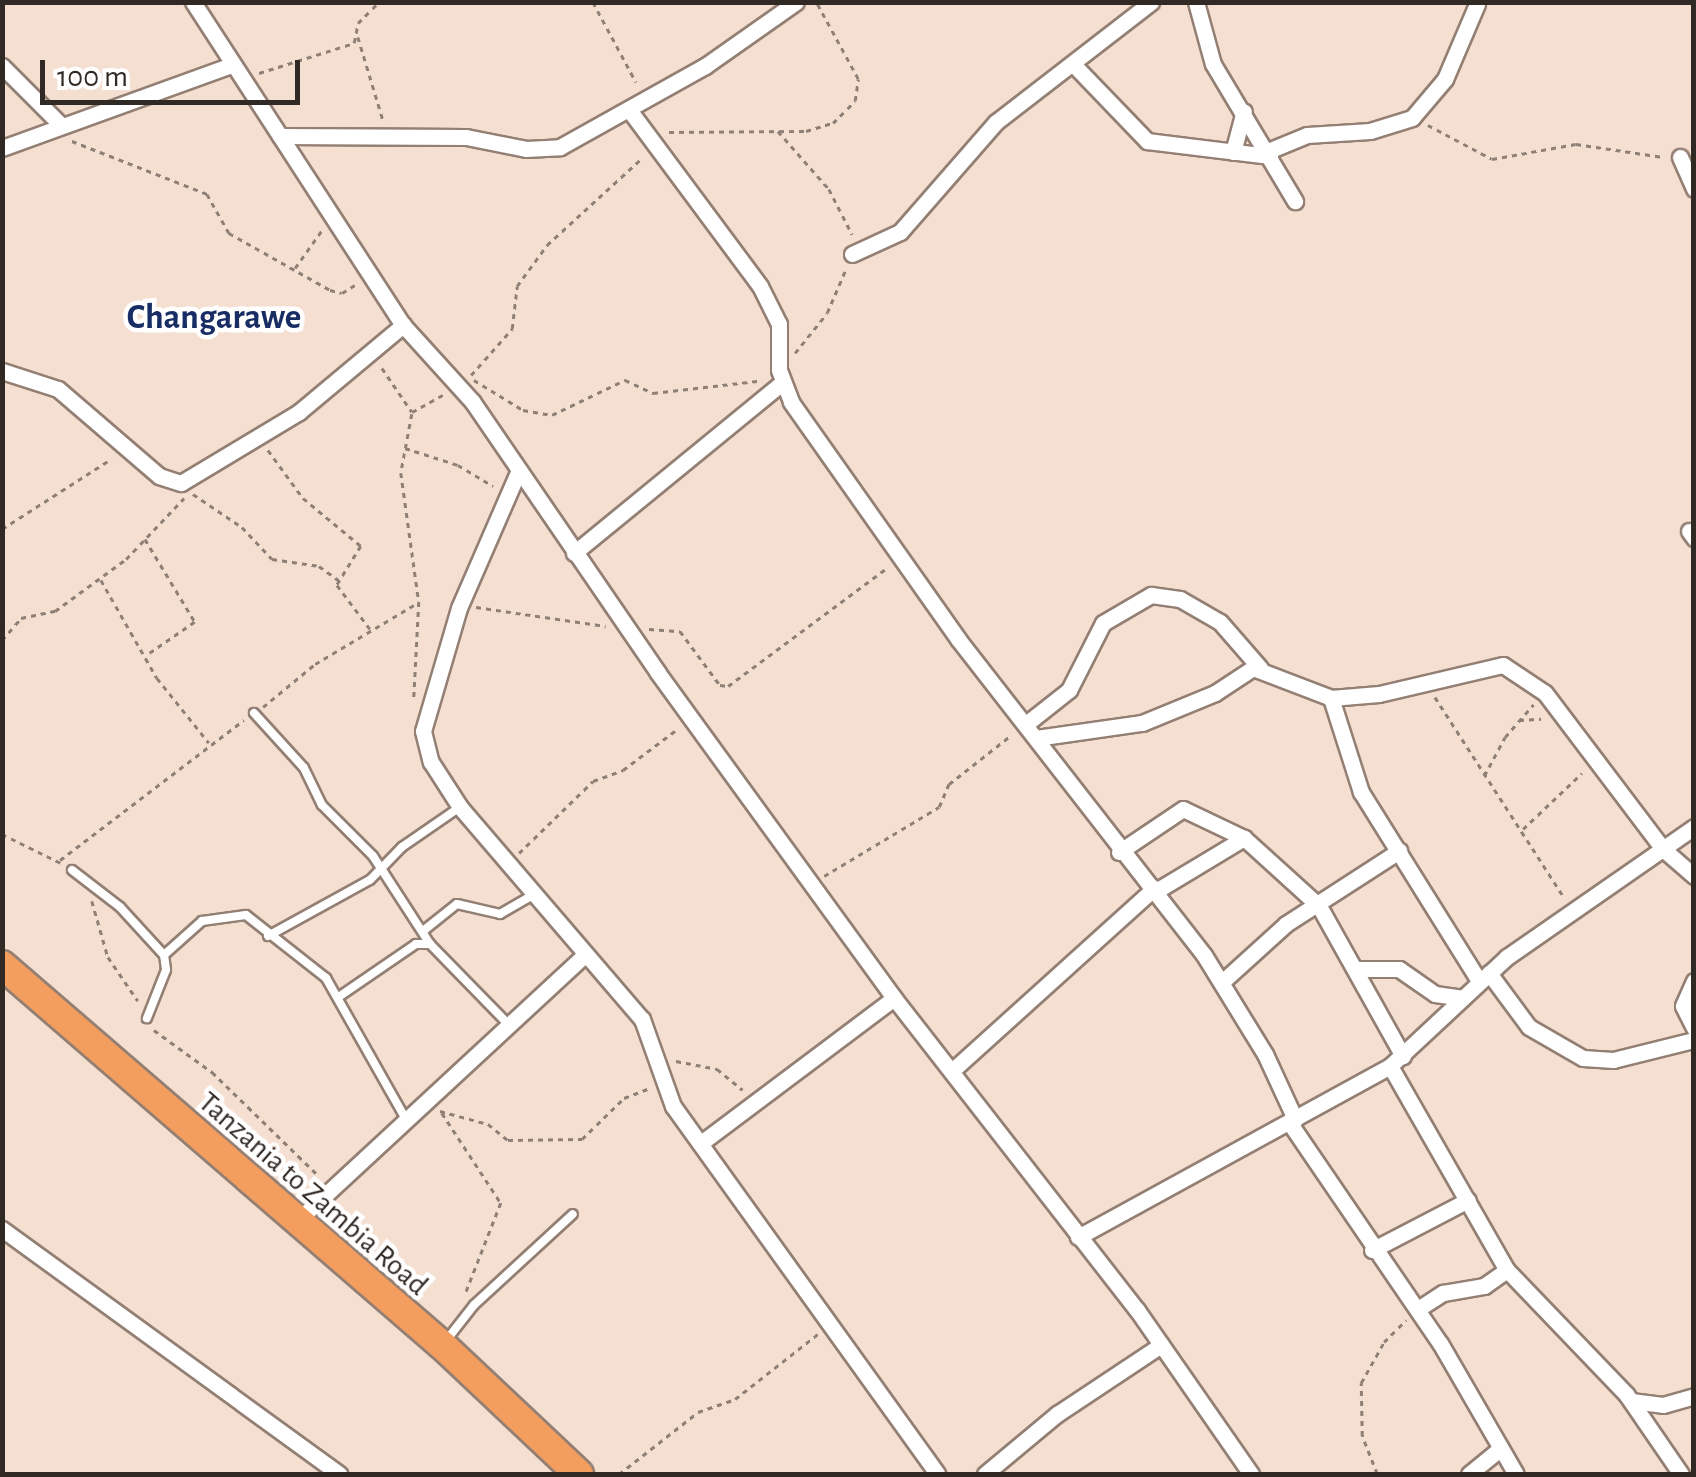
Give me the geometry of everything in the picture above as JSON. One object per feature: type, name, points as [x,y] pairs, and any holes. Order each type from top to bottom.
[{"type":"highway","name":"Tanzania to Zambia Road","points":[[2,965],[294,1224],[442,1345],[579,1474]]},
{"type":"street","points":[[193,2],[233,71],[331,212],[403,325],[459,385],[629,631],[814,882],[894,998],[954,1069],[1161,1346],[1251,1474]]},
{"type":"street","points":[[280,136],[466,137],[546,149],[637,107],[796,2]]},
{"type":"street","points":[[852,254],[900,232],[996,122],[1151,2]]},
{"type":"street","points":[[1196,2],[1214,64],[1294,202]]},
{"type":"street","points":[[1073,64],[1146,141],[1269,154],[1307,135],[1370,131],[1414,116],[1464,46],[1478,3],[1464,2]]},
{"type":"street","points":[[2,66],[58,126]]},
{"type":"street","points":[[2,148],[58,126],[233,71]]},
{"type":"street","points":[[637,107],[646,133],[760,286],[779,324],[780,377],[901,558],[1119,852],[1155,889],[1222,982],[1292,1121],[1372,1250],[1418,1309],[1516,1474]]},
{"type":"street","points":[[1233,152],[1244,112]]},
{"type":"street","points":[[1680,157],[1694,189]]},
{"type":"street","points":[[2,371],[58,389],[169,482],[188,482],[373,354],[403,325]]},
{"type":"street","points":[[574,553],[780,377]]},
{"type":"street","points":[[519,470],[459,608],[423,731],[431,762],[460,806],[509,866],[642,1019],[658,1050],[672,1106],[936,1474]]},
{"type":"street","points":[[1031,731],[1069,690],[1103,623],[1151,595],[1180,599],[1220,622],[1260,668],[1331,698],[1426,684],[1503,665],[1545,693],[1663,849],[1694,876]]},
{"type":"street","points":[[1031,731],[1142,723],[1260,668]]},
{"type":"street","points":[[1331,698],[1355,780],[1484,977],[1529,1027],[1583,1058],[1613,1060],[1694,1040]]},
{"type":"street","points":[[1119,852],[1183,809],[1244,838],[1320,906],[1358,969],[1396,1061],[1507,1270],[1631,1401],[1681,1474]]},
{"type":"street","points":[[1078,1237],[1396,1061],[1484,977],[1694,827]]},
{"type":"street","points":[[954,1069],[1155,889],[1244,838]]},
{"type":"street","points":[[1222,982],[1286,924],[1320,906],[1399,851]]},
{"type":"street","points":[[294,1224],[404,1116],[584,956]]},
{"type":"street","points":[[1358,969],[1399,969],[1435,994],[1462,998]]},
{"type":"street","points":[[1694,981],[1683,1006],[1694,1028]]},
{"type":"street","points":[[700,1144],[894,998]]},
{"type":"street","points":[[1372,1250],[1468,1200]]},
{"type":"street","points":[[2,1228],[340,1474]]},
{"type":"street","points":[[1418,1309],[1507,1270]]},
{"type":"street","points":[[985,1474],[1057,1414],[1161,1346]]},
{"type":"street","points":[[1631,1401],[1663,1404],[1694,1396]]},
{"type":"street","points":[[1469,1474],[1501,1448]]},
{"type":"lane","points":[[254,713],[304,768],[322,805],[380,867],[430,944],[508,1024]]},
{"type":"lane","points":[[268,936],[370,880],[380,867],[460,806]]},
{"type":"lane","points":[[72,870],[120,907],[164,955],[166,970],[147,1018]]},
{"type":"lane","points":[[424,932],[457,904],[500,914],[533,894]]},
{"type":"lane","points":[[164,955],[198,923],[236,913],[316,967],[340,996],[404,1116]]},
{"type":"lane","points":[[340,996],[416,944],[430,944]]},
{"type":"lane","points":[[442,1345],[466,1315],[573,1214]]},
{"type":"path","points":[[379,2],[360,20],[358,36],[386,137]]},
{"type":"path","points":[[593,2],[637,107]]},
{"type":"path","points":[[778,131],[835,199],[852,234],[852,254],[814,333],[780,377],[699,391],[653,393],[625,380],[552,415],[523,410],[484,382],[468,380],[512,330],[518,284],[550,242],[643,158],[646,133],[824,127],[858,93],[851,63],[816,2]]},
{"type":"path","points":[[233,71],[317,59],[358,36]]},
{"type":"path","points":[[1414,116],[1492,159],[1576,144],[1680,157]]},
{"type":"path","points":[[58,126],[96,154],[207,194],[227,231],[338,293],[368,274]]},
{"type":"path","points":[[294,269],[316,246],[331,212]]},
{"type":"path","points":[[373,354],[412,412]]},
{"type":"path","points":[[414,704],[419,602],[402,483],[403,447],[412,412],[459,385]]},
{"type":"path","points":[[258,437],[303,498],[361,546],[338,580]]},
{"type":"path","points":[[2,529],[128,447]]},
{"type":"path","points":[[403,447],[458,466],[508,494]]},
{"type":"path","points":[[169,482],[242,527],[272,559],[319,566],[338,580],[372,630]]},
{"type":"path","points":[[2,640],[21,618],[55,611],[100,579],[145,539],[186,492]]},
{"type":"path","points":[[145,539],[195,622],[146,656]]},
{"type":"path","points":[[459,608],[559,616],[629,631],[680,631],[720,685],[728,686],[901,558]]},
{"type":"path","points":[[100,579],[146,656],[210,745]]},
{"type":"path","points":[[58,862],[254,713],[372,630],[419,602]]},
{"type":"path","points":[[1426,684],[1573,911]]},
{"type":"path","points":[[1484,776],[1510,730],[1545,693]]},
{"type":"path","points":[[509,866],[593,782],[623,770],[692,718]]},
{"type":"path","points":[[814,882],[939,807],[949,784],[1031,731]]},
{"type":"path","points":[[1521,832],[1599,760]]},
{"type":"path","points":[[658,1050],[682,1065],[717,1068],[763,1100]]},
{"type":"path","points":[[421,1101],[441,1112],[488,1124],[508,1140],[582,1140],[639,1090],[650,1089],[672,1106]]},
{"type":"path","points":[[441,1112],[501,1203],[465,1293],[466,1315]]},
{"type":"path","points":[[1377,1474],[1362,1436],[1361,1383],[1384,1342],[1418,1309]]},
{"type":"path","points":[[619,1474],[698,1412],[735,1399],[831,1324]]},
{"type":"district","name":"Changarawe","points":[[214,318]]}]
